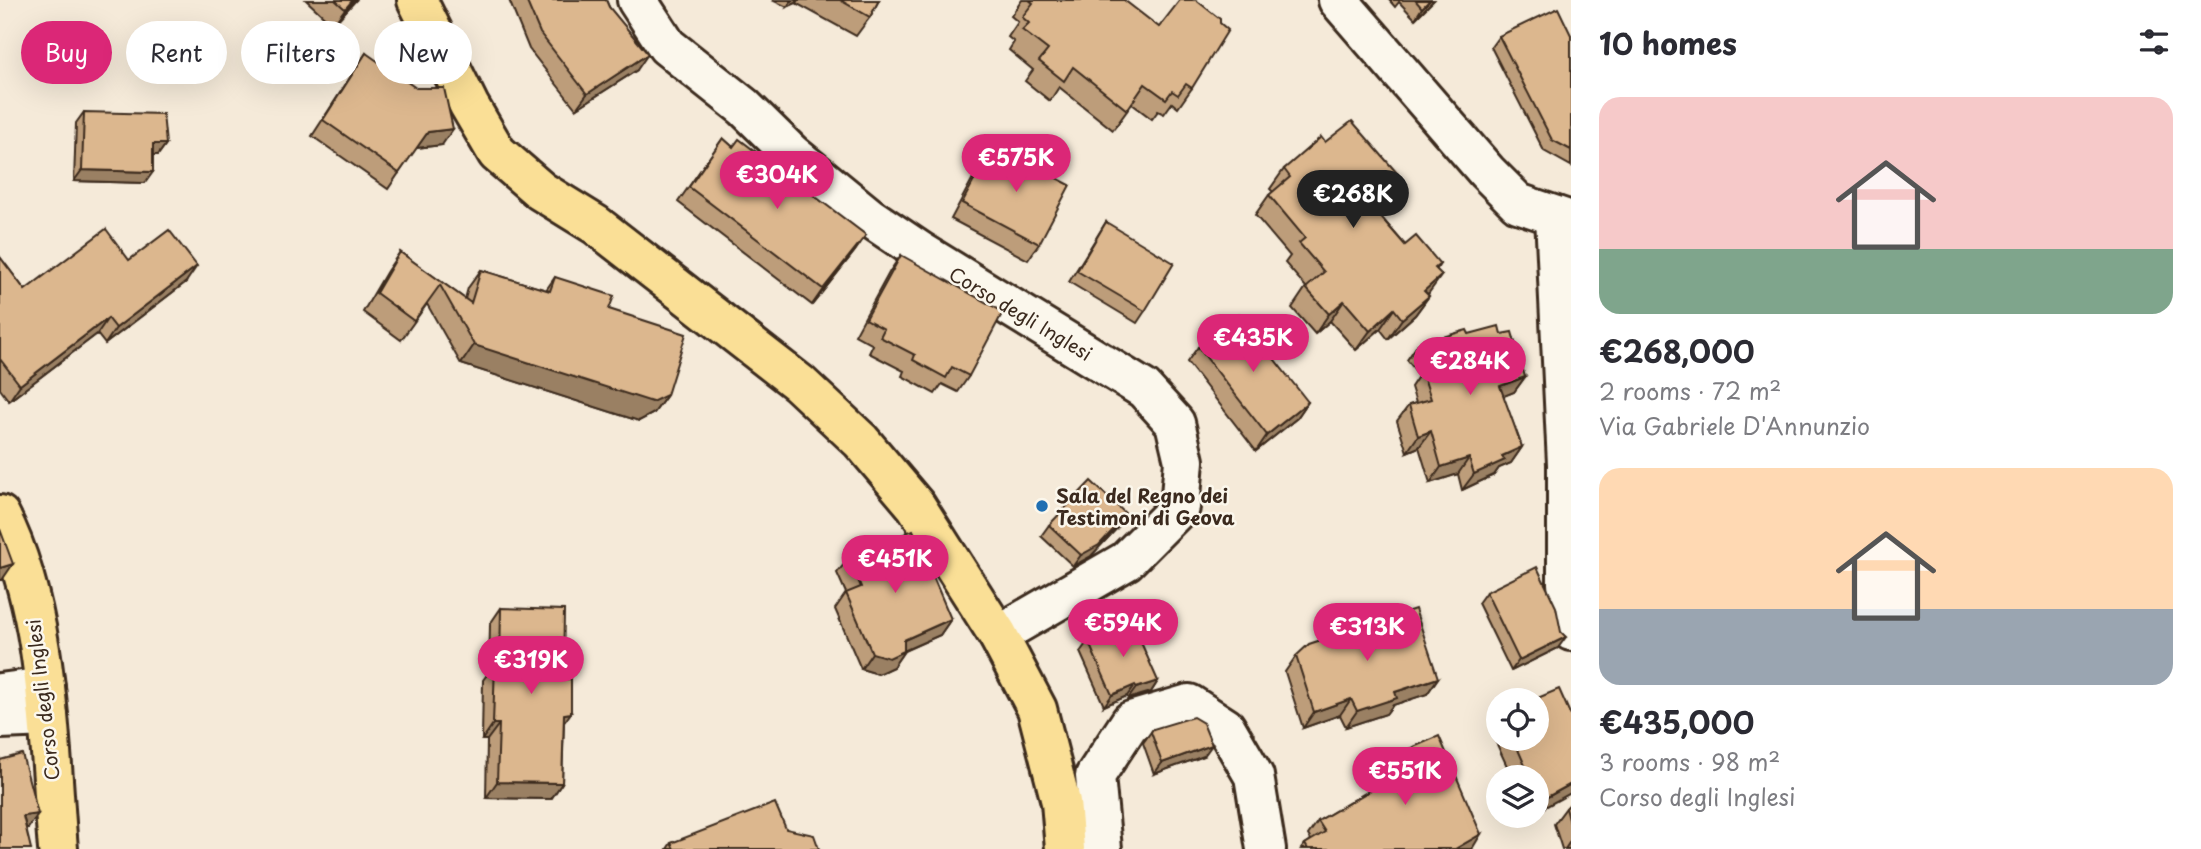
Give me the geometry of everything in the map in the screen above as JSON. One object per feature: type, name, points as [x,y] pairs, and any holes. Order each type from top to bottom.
[{"type":"main road","points":[[417,0],[469,105],[497,153],[541,191],[596,225],[799,383],[861,441],[916,506],[998,635],[1037,709],[1061,802],[1065,849]]},
{"type":"main road","name":"Corso degli Inglesi","points":[[0,515],[13,541],[32,609],[46,702],[58,849]]},
{"type":"street","name":"Corso degli Inglesi","points":[[637,0],[667,46],[744,107],[792,154],[869,218],[1144,389],[1175,423],[1184,461],[1180,507],[1126,561],[998,635]]},
{"type":"street","points":[[1338,0],[1487,172],[1518,203],[1563,219],[1567,583],[1571,631]]},
{"type":"street","points":[[0,693],[46,702]]},
{"type":"street","points":[[0,719],[46,702]]},
{"type":"street","points":[[1102,849],[1095,776],[1131,721],[1189,704],[1226,728],[1254,776],[1266,849]]},
{"type":"building","points":[[335,0],[353,0],[345,9]]},
{"type":"building","points":[[526,0],[606,0],[648,54],[587,94],[540,33]]},
{"type":"building","points":[[840,0],[879,0],[870,17]]},
{"type":"building","points":[[1029,0],[1124,0],[1159,27],[1180,0],[1196,0],[1220,19],[1220,23],[1228,30],[1192,88],[1186,84],[1178,95],[1172,91],[1166,99],[1145,84],[1127,110],[1073,67],[1064,81],[1039,61],[1048,50],[1022,30],[1029,23],[1022,17],[1033,3]]},
{"type":"building","points":[[1415,0],[1430,0],[1422,8]]},
{"type":"building","points":[[1558,8],[1571,35],[1571,150],[1552,140],[1499,36]]},
{"type":"building","points":[[366,53],[374,59],[374,84],[444,88],[453,129],[428,132],[399,173],[323,120],[346,84],[360,84],[360,62]]},
{"type":"building","points":[[84,112],[163,114],[166,144],[153,144],[153,172],[82,170]]},
{"type":"building","points":[[1352,121],[1397,173],[1366,200],[1405,245],[1416,236],[1440,264],[1435,268],[1442,275],[1424,291],[1429,296],[1402,319],[1394,309],[1370,331],[1344,301],[1329,314],[1306,288],[1324,272],[1299,243],[1305,238],[1269,195],[1290,177],[1284,169],[1321,137],[1325,142]]},
{"type":"building","points":[[723,138],[733,147],[739,139],[866,235],[823,289],[689,187]]},
{"type":"building","points":[[993,145],[1070,185],[1039,244],[962,203]]},
{"type":"building","points":[[1106,222],[1174,263],[1145,311],[1077,271]]},
{"type":"building","points":[[106,229],[129,260],[169,230],[197,266],[116,328],[108,318],[20,385],[0,359],[0,257],[25,290]]},
{"type":"building","points":[[400,252],[471,303],[481,270],[550,291],[555,277],[614,296],[609,309],[686,334],[667,395],[652,402],[474,345],[440,285],[414,321],[376,293]]},
{"type":"building","points":[[901,255],[1003,312],[969,376],[952,367],[946,378],[913,360],[915,355],[880,337],[884,329],[866,319]]},
{"type":"building","points":[[1239,314],[1308,402],[1267,435],[1198,347]]},
{"type":"building","points":[[1499,326],[1501,334],[1512,332],[1525,377],[1500,386],[1522,447],[1502,456],[1505,460],[1474,474],[1469,458],[1441,467],[1431,431],[1418,436],[1409,405],[1431,399],[1422,371],[1436,366],[1418,344],[1467,330],[1469,334]]},
{"type":"building","points":[[1091,481],[1127,515],[1099,545],[1081,555],[1049,525]]},
{"type":"building","points":[[0,529],[13,564],[0,568]]},
{"type":"building","points":[[913,530],[951,619],[904,640],[904,651],[889,658],[872,653],[846,593],[861,587],[849,558]]},
{"type":"building","points":[[1537,567],[1556,607],[1561,632],[1566,637],[1519,660],[1486,592]]},
{"type":"building","points":[[501,608],[564,610],[563,679],[571,679],[571,713],[564,714],[562,783],[497,782],[499,724],[493,724],[495,664],[500,664]]},
{"type":"building","points":[[1415,609],[1438,678],[1395,692],[1397,698],[1357,711],[1351,699],[1314,712],[1296,656],[1309,644]]},
{"type":"building","points":[[1132,622],[1158,681],[1136,688],[1135,685],[1112,695],[1088,641]]},
{"type":"building","points":[[1559,689],[1571,716],[1571,784],[1549,796],[1549,765],[1525,765],[1519,751],[1549,751],[1549,693]]},
{"type":"building","points":[[1193,717],[1203,723],[1212,745],[1162,763],[1151,732],[1153,729]]},
{"type":"building","points":[[1439,736],[1481,834],[1455,849],[1308,849],[1305,844],[1325,832],[1318,821],[1383,783],[1374,764]]},
{"type":"building","points":[[22,754],[38,814],[23,816],[31,849],[0,849],[0,760]]},
{"type":"building","points":[[775,803],[786,829],[814,835],[819,849],[674,849],[671,843]]},
{"type":"building","points":[[1571,803],[1571,827],[1566,808]]},
{"type":"place","name":"Sala del Regno dei Testimoni di Geova","points":[[1042,506]]}]
